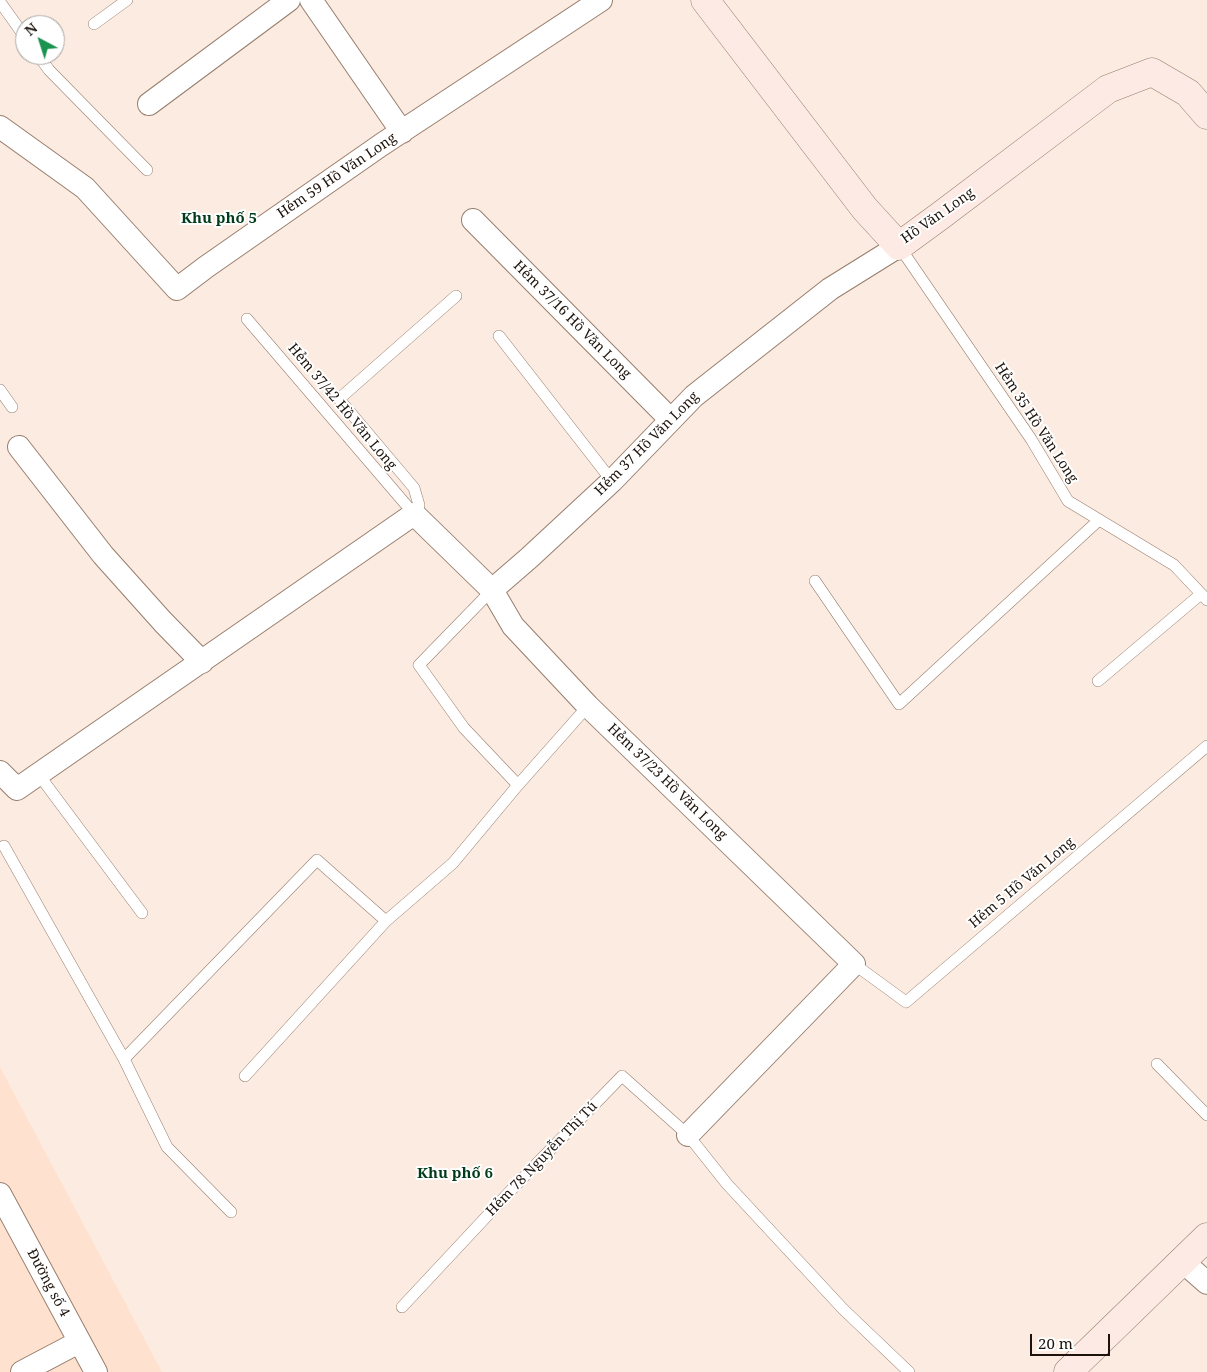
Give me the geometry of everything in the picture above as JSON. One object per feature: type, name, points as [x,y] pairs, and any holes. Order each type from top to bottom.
[{"type":"street","points":[[149,104],[289,0]]},
{"type":"street","points":[[311,0],[402,132]]},
{"type":"street","name":"Hẻm 59 Hồ Văn Long","points":[[0,128],[86,188],[177,289],[402,132],[601,0]]},
{"type":"street","name":"Hồ Văn Long","points":[[705,0],[865,209],[899,246],[1108,89],[1152,72],[1188,93],[1207,115]]},
{"type":"street","name":"Hẻm 37/16 Hồ Văn Long","points":[[474,220],[670,419]]},
{"type":"street","name":"Hẻm 37 Hồ Văn Long","points":[[492,590],[612,481],[694,396],[830,289],[899,246]]},
{"type":"street","points":[[19,447],[102,555],[162,622],[202,662]]},
{"type":"street","points":[[0,772],[17,789],[414,514],[492,590]]},
{"type":"street","name":"Hẻm 37/23 Hồ Văn Long","points":[[492,590],[513,626],[588,706],[854,964]]},
{"type":"street","points":[[688,1135],[854,964]]},
{"type":"street","name":"Đường số 4","points":[[0,1194],[96,1372]]},
{"type":"street","points":[[1068,1372],[1207,1238]]},
{"type":"street","points":[[1182,1261],[1207,1283]]},
{"type":"street","points":[[22,1372],[79,1342]]},
{"type":"lane","points":[[94,24],[127,0]]},
{"type":"lane","points":[[0,2],[15,23]]},
{"type":"lane","points":[[45,65],[148,170]]},
{"type":"lane","name":"Hẻm 35 Hồ Văn Long","points":[[899,246],[1031,439],[1068,501],[1174,565],[1204,597]]},
{"type":"lane","points":[[414,514],[419,505],[414,488],[339,399],[456,296]]},
{"type":"lane","name":"Hẻm 37/42 Hồ Văn Long","points":[[248,319],[414,514]]},
{"type":"lane","points":[[499,336],[612,481]]},
{"type":"lane","points":[[0,390],[12,408]]},
{"type":"lane","points":[[815,581],[899,704],[1099,520]]},
{"type":"lane","points":[[492,590],[419,665],[464,728],[518,785]]},
{"type":"lane","points":[[1098,681],[1204,597]]},
{"type":"lane","points":[[246,1076],[386,921],[453,863],[518,785],[588,706]]},
{"type":"lane","name":"Hẻm 5 Hồ Văn Long","points":[[854,964],[906,1002],[1207,746]]},
{"type":"lane","points":[[39,774],[142,913]]},
{"type":"lane","points":[[4,846],[124,1059],[167,1147],[231,1212]]},
{"type":"lane","points":[[124,1059],[317,860],[386,921]]},
{"type":"lane","points":[[1157,1064],[1207,1115]]},
{"type":"lane","name":"Hẻm 78 Nguyễn Thị Tú","points":[[402,1307],[622,1076],[688,1135],[727,1184],[837,1302],[909,1372]]},
{"type":"shaded area","points":[[0,1067],[162,1372],[0,1372]]},
{"type":"district","name":"Khu phố 5","points":[[219,219]]},
{"type":"district","name":"Khu phố 6","points":[[455,1174]]}]
